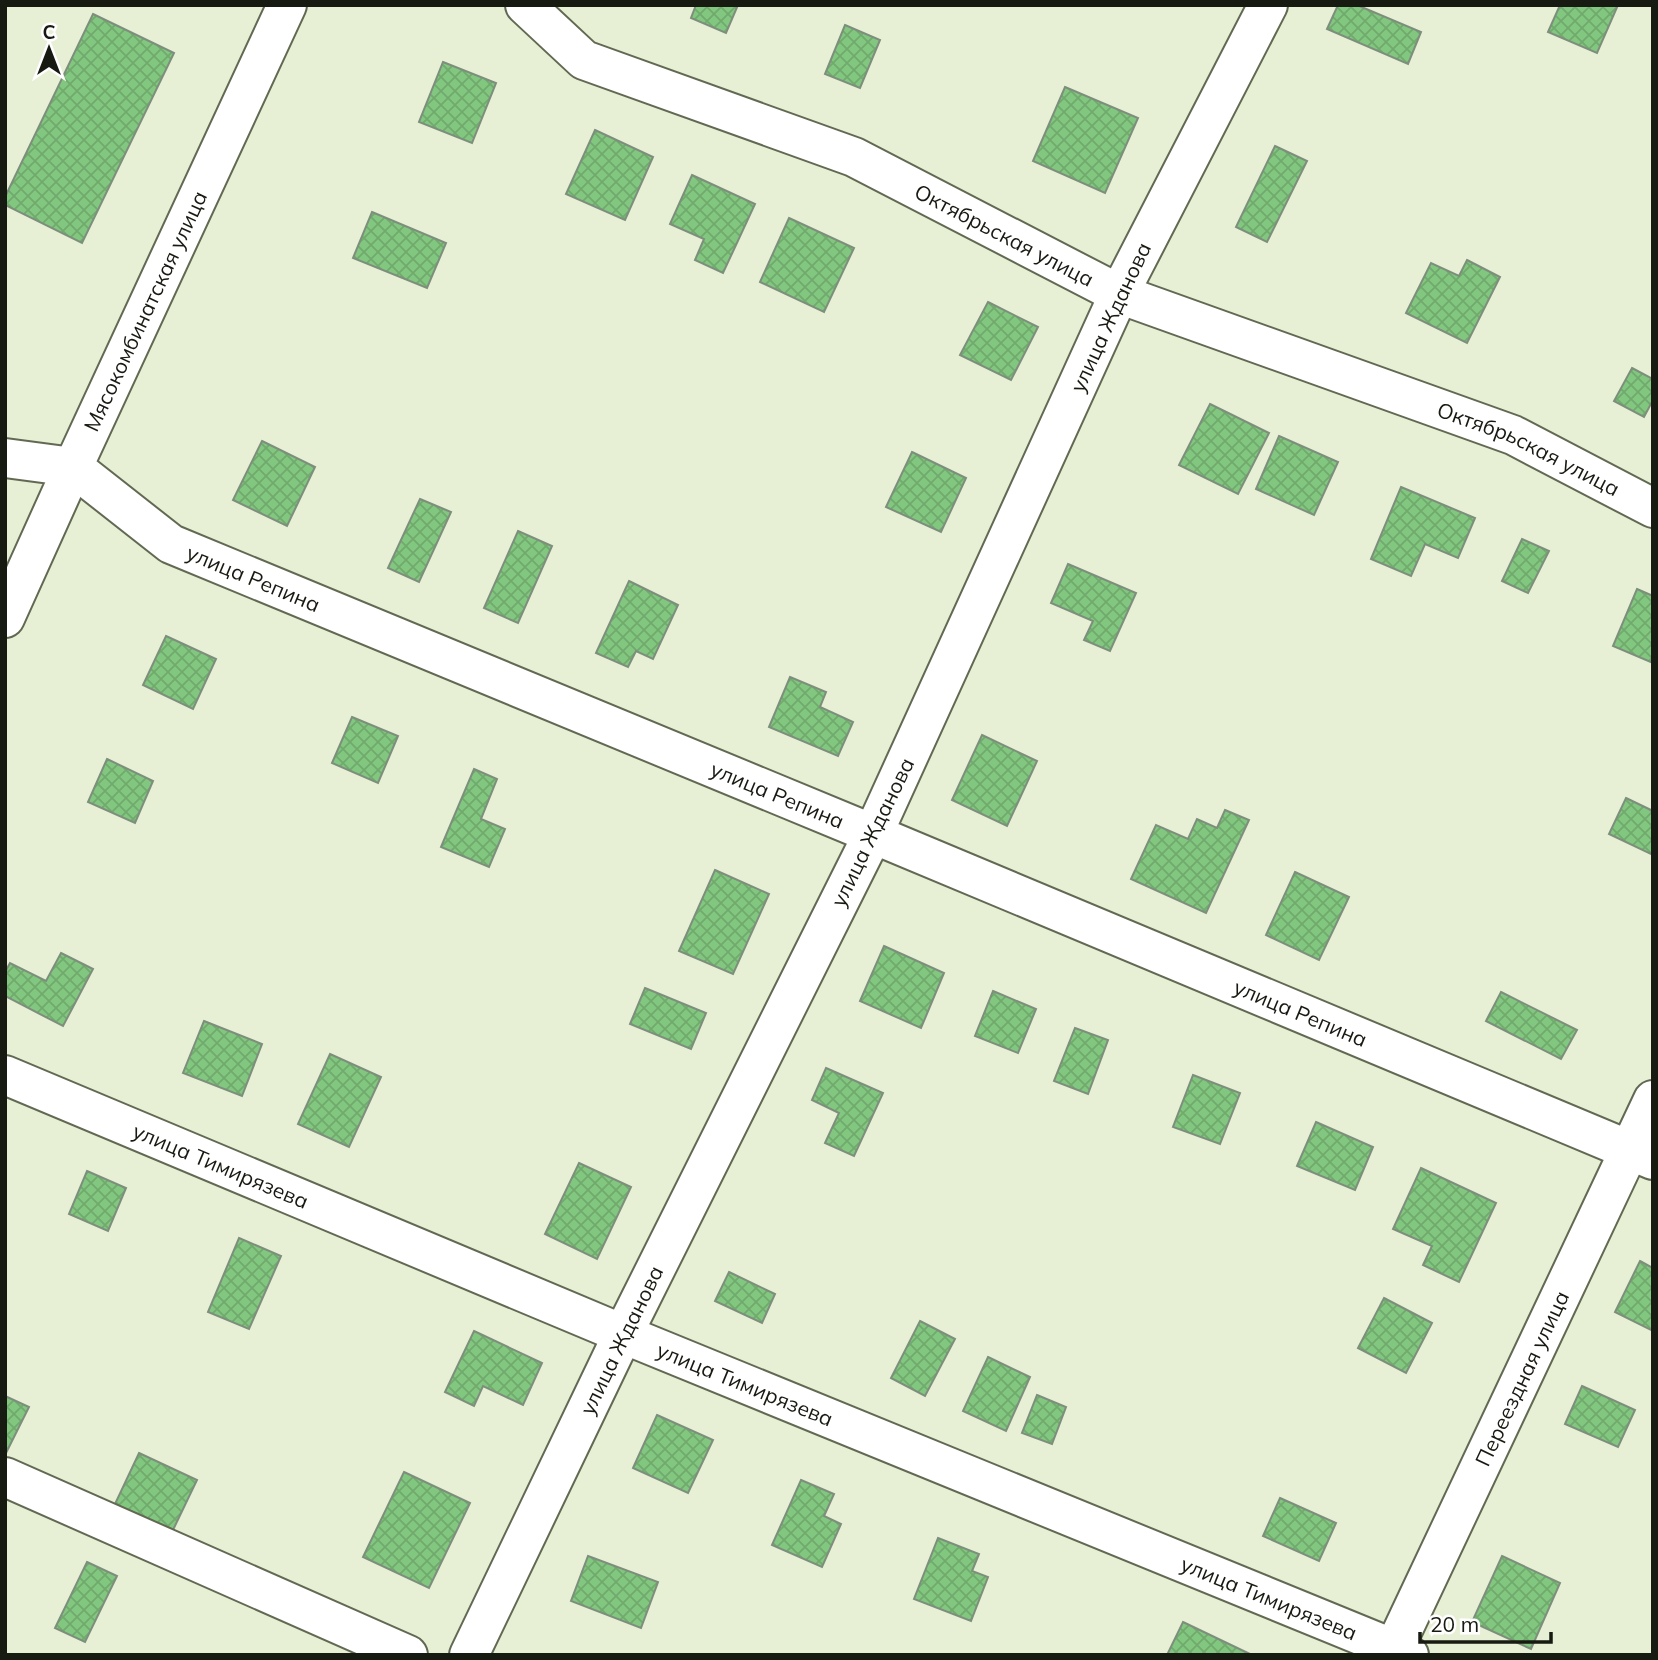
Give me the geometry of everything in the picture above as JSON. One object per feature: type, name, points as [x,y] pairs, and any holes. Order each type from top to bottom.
[{"type":"street","name":"Мясокомбинатская улица","points":[[5,618],[287,5]]},
{"type":"street","name":"Октябрьская улица","points":[[525,5],[584,60],[854,156],[1119,294],[1513,435],[1653,508]]},
{"type":"street","name":"улица Жданова","points":[[469,1655],[623,1334],[873,834],[1119,294],[1268,5]]},
{"type":"street","points":[[5,458],[73,467]]},
{"type":"street","name":"улица Репина","points":[[73,467],[171,544],[1641,1155]]},
{"type":"street","name":"улица Тимирязева","points":[[5,1075],[623,1334],[1398,1652]]},
{"type":"street","name":"Переездная улица","points":[[1398,1652],[1641,1155],[1653,1100]]},
{"type":"street","points":[[5,1477],[408,1655]]},
{"type":"building","points":[[696,5],[738,5],[726,33],[691,18]]},
{"type":"building","points":[[1338,5],[1357,5],[1421,32],[1408,64],[1327,29]]},
{"type":"building","points":[[1560,5],[1618,5],[1597,53],[1548,32]]},
{"type":"building","points":[[93,14],[174,53],[82,243],[5,205],[5,197]]},
{"type":"building","points":[[845,25],[880,40],[860,88],[825,74]]},
{"type":"building","points":[[443,62],[496,83],[472,143],[419,122]]},
{"type":"building","points":[[1065,87],[1138,118],[1105,193],[1033,161]]},
{"type":"building","points":[[595,130],[653,157],[625,220],[566,194]]},
{"type":"building","points":[[1275,146],[1307,161],[1267,242],[1236,227]]},
{"type":"building","points":[[692,175],[755,204],[723,273],[695,260],[704,239],[670,224]]},
{"type":"building","points":[[372,212],[446,243],[427,288],[353,258]]},
{"type":"building","points":[[789,218],[854,248],[824,312],[760,282]]},
{"type":"building","points":[[1467,260],[1500,277],[1467,343],[1406,313],[1431,263],[1459,276]]},
{"type":"building","points":[[988,302],[1038,327],[1011,380],[960,355]]},
{"type":"building","points":[[1632,368],[1653,379],[1653,400],[1644,417],[1614,401]]},
{"type":"building","points":[[1210,404],[1269,433],[1238,494],[1179,465]]},
{"type":"building","points":[[1279,436],[1338,462],[1314,515],[1256,489]]},
{"type":"building","points":[[262,441],[315,467],[287,526],[233,500]]},
{"type":"building","points":[[912,452],[966,478],[941,532],[886,507]]},
{"type":"building","points":[[1401,487],[1475,518],[1458,558],[1425,544],[1411,576],[1371,559]]},
{"type":"building","points":[[420,499],[451,512],[419,582],[388,568]]},
{"type":"building","points":[[518,531],[552,546],[518,623],[484,608]]},
{"type":"building","points":[[1522,539],[1549,551],[1528,593],[1502,581]]},
{"type":"building","points":[[1068,564],[1136,593],[1110,651],[1084,640],[1093,621],[1051,603]]},
{"type":"building","points":[[629,581],[678,605],[653,659],[636,651],[628,667],[596,653]]},
{"type":"building","points":[[1637,589],[1653,596],[1653,663],[1613,646]]},
{"type":"building","points":[[166,636],[216,659],[193,709],[143,685]]},
{"type":"building","points":[[790,677],[826,692],[820,707],[853,722],[838,756],[769,727]]},
{"type":"building","points":[[352,717],[398,736],[378,783],[332,763]]},
{"type":"building","points":[[982,735],[1037,761],[1007,826],[952,800]]},
{"type":"building","points":[[107,759],[153,781],[135,823],[88,802]]},
{"type":"building","points":[[474,769],[497,779],[481,819],[505,829],[489,867],[441,847]]},
{"type":"building","points":[[1626,798],[1653,811],[1653,855],[1609,834]]},
{"type":"building","points":[[1225,810],[1249,820],[1206,913],[1131,879],[1156,825],[1188,839],[1197,819],[1217,828]]},
{"type":"building","points":[[715,870],[769,894],[733,974],[679,951]]},
{"type":"building","points":[[1295,872],[1349,897],[1319,960],[1266,935]]},
{"type":"building","points":[[884,946],[944,973],[921,1028],[860,1001]]},
{"type":"building","points":[[61,953],[93,969],[63,1026],[5,996],[5,972],[10,963],[46,981]]},
{"type":"building","points":[[645,988],[706,1013],[691,1049],[630,1024]]},
{"type":"building","points":[[993,991],[1036,1009],[1018,1053],[975,1036]]},
{"type":"building","points":[[1501,992],[1577,1030],[1561,1059],[1486,1021]]},
{"type":"building","points":[[204,1021],[262,1044],[242,1096],[183,1073]]},
{"type":"building","points":[[1075,1028],[1108,1040],[1088,1094],[1054,1081]]},
{"type":"building","points":[[330,1054],[381,1077],[349,1147],[298,1124]]},
{"type":"building","points":[[826,1068],[883,1093],[854,1156],[825,1143],[839,1113],[812,1100]]},
{"type":"building","points":[[1193,1075],[1240,1093],[1220,1144],[1173,1127]]},
{"type":"building","points":[[1316,1122],[1373,1147],[1355,1190],[1297,1166]]},
{"type":"building","points":[[579,1163],[631,1187],[597,1259],[545,1234]]},
{"type":"building","points":[[1421,1168],[1496,1203],[1459,1282],[1423,1265],[1432,1246],[1393,1229]]},
{"type":"building","points":[[87,1171],[126,1188],[108,1231],[69,1214]]},
{"type":"building","points":[[239,1238],[281,1256],[249,1329],[208,1312]]},
{"type":"building","points":[[1640,1261],[1653,1268],[1653,1331],[1615,1312]]},
{"type":"building","points":[[729,1272],[775,1294],[762,1323],[715,1301]]},
{"type":"building","points":[[1384,1298],[1432,1323],[1406,1373],[1358,1348]]},
{"type":"building","points":[[920,1321],[955,1339],[925,1396],[891,1378]]},
{"type":"building","points":[[474,1331],[542,1363],[523,1405],[483,1386],[474,1406],[445,1392]]},
{"type":"building","points":[[988,1357],[1030,1377],[1006,1431],[963,1411]]},
{"type":"building","points":[[1582,1386],[1635,1410],[1618,1447],[1565,1424]]},
{"type":"building","points":[[1037,1395],[1066,1407],[1052,1444],[1022,1433]]},
{"type":"building","points":[[5,1396],[29,1407],[5,1455]]},
{"type":"building","points":[[657,1415],[713,1440],[688,1493],[633,1468]]},
{"type":"building","points":[[139,1453],[197,1480],[173,1530],[115,1504]]},
{"type":"building","points":[[404,1472],[470,1503],[429,1588],[363,1557]]},
{"type":"building","points":[[801,1480],[834,1494],[824,1516],[841,1524],[822,1567],[772,1545]]},
{"type":"building","points":[[1280,1498],[1336,1523],[1319,1561],[1263,1536]]},
{"type":"building","points":[[938,1538],[979,1554],[972,1571],[988,1577],[971,1621],[914,1599]]},
{"type":"building","points":[[588,1556],[658,1582],[641,1628],[571,1601]]},
{"type":"building","points":[[1502,1556],[1560,1583],[1531,1649],[1472,1622]]},
{"type":"building","points":[[87,1562],[117,1576],[85,1642],[55,1628]]},
{"type":"building","points":[[1183,1622],[1252,1655],[1167,1655]]}]
